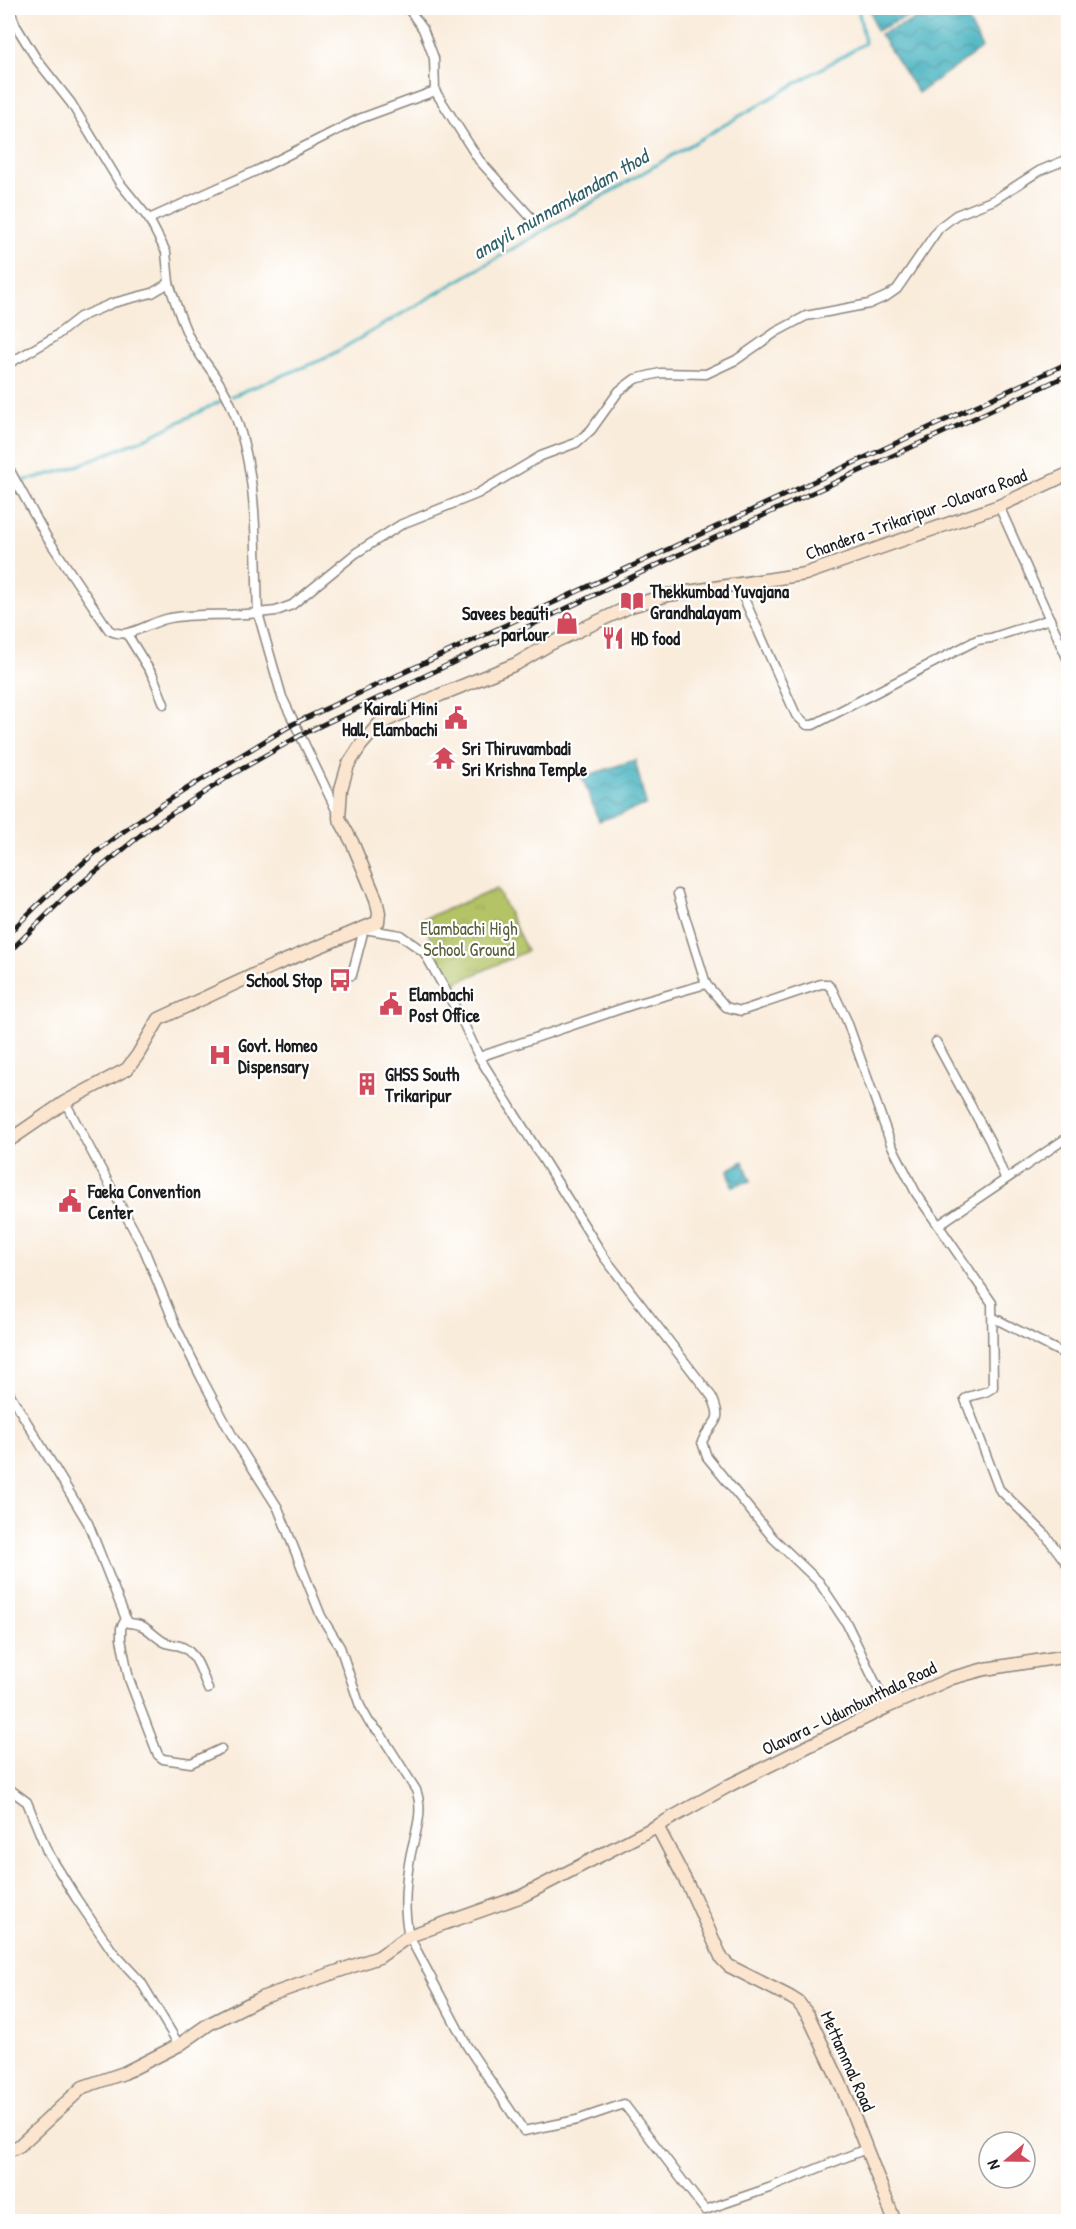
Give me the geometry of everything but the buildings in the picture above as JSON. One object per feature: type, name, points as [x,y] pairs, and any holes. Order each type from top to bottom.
[{"type":"main road","name":"Chandera -Trikaripur -Olavara Road","points":[[364,929],[378,922],[379,913],[372,889],[339,818],[341,789],[348,765],[360,745],[379,724],[440,695],[516,664],[550,644],[631,606],[668,595],[805,574],[999,506],[1068,474]]},
{"type":"main road","points":[[8,1141],[65,1102],[127,1069],[159,1020],[265,970],[364,929]]},
{"type":"main road","name":"Olavara - Udumbunthala Road","points":[[8,2151],[19,2146],[84,2087],[124,2073],[179,2045],[209,2024],[261,1998],[379,1957],[409,1936],[522,1896],[657,1826],[730,1785],[887,1707],[952,1678],[985,1669],[1068,1656]]},
{"type":"main road","name":"Mettammal Road","points":[[657,1826],[693,1895],[722,1959],[729,1966],[798,2002],[808,2014],[843,2089],[895,2222]]},
{"type":"street","points":[[9,8],[16,26],[37,60],[71,103],[119,182],[149,219],[166,252],[170,283],[178,313],[191,339],[220,380],[232,406],[249,460],[254,495],[258,613],[282,697],[339,818]]},
{"type":"street","points":[[408,8],[423,29],[434,58],[435,91],[479,160],[536,222]]},
{"type":"street","points":[[149,219],[258,170],[359,119],[435,91]]},
{"type":"street","points":[[8,467],[46,536],[109,630],[117,635],[127,634],[148,624],[177,617],[200,614],[234,616],[276,611],[292,605],[356,553],[402,524],[477,494],[541,456],[576,442],[591,430],[619,391],[635,379],[660,373],[706,374],[736,360],[776,332],[806,316],[869,304],[887,296],[897,289],[939,228],[956,215],[994,200],[1039,171],[1068,159]]},
{"type":"street","points":[[8,364],[53,338],[80,317],[113,303],[152,293],[170,283]]},
{"type":"street","points":[[999,506],[1068,660]]},
{"type":"street","points":[[738,585],[796,715],[807,725],[813,725],[977,640],[1010,633],[1050,618]]},
{"type":"street","points":[[127,634],[153,676],[164,704]]},
{"type":"street","points":[[678,894],[706,984],[726,1007],[741,1011],[821,984],[827,984],[832,989],[847,1021],[891,1144],[916,1192],[940,1224],[992,1304],[994,1318],[993,1387],[990,1391],[969,1395],[964,1399],[999,1489],[1043,1532],[1068,1565]]},
{"type":"street","points":[[352,975],[364,929],[400,935],[424,952],[460,1016],[479,1057],[604,1257],[712,1397],[718,1414],[717,1422],[702,1442],[706,1457],[773,1538],[819,1582],[848,1624],[887,1707]]},
{"type":"street","points":[[479,1057],[632,1005],[706,984]]},
{"type":"street","points":[[936,1042],[990,1141],[1005,1178]]},
{"type":"street","points":[[65,1102],[140,1240],[176,1327],[201,1377],[233,1437],[278,1508],[321,1617],[340,1647],[360,1706],[416,1790],[420,1801],[419,1822],[406,1880],[405,1916],[409,1936],[467,2046],[524,2131],[577,2120],[624,2104],[705,2210],[769,2188],[866,2149]]},
{"type":"street","points":[[940,1224],[1068,1137]]},
{"type":"street","points":[[994,1318],[1068,1356]]},
{"type":"street","points":[[8,1391],[88,1523],[126,1619],[129,1623],[141,1624],[168,1644],[189,1651],[208,1689]]},
{"type":"street","points":[[126,1619],[121,1628],[121,1639],[129,1679],[158,1755],[163,1759],[191,1763],[221,1749]]},
{"type":"street","points":[[8,1788],[27,1802],[47,1851],[76,1898],[113,1952],[141,1982],[179,2045]]},
{"type":"green space","name":"Elambachi High School Ground","points":[[497,889],[527,951],[449,986],[423,919]]},
{"type":"water","points":[[870,8],[927,8],[876,31]]},
{"type":"water","points":[[942,8],[962,8],[982,48],[918,93],[880,34]]},
{"type":"water","points":[[635,760],[646,805],[599,821],[582,777]]},
{"type":"water","points":[[743,1161],[751,1181],[732,1186],[728,1170]]},
{"type":"waterway","name":"anayil munnamkandam thod","points":[[232,396],[326,358],[865,43],[858,8]]},
{"type":"waterway","name":"anayil munnamkandam thod","points":[[23,481],[69,469],[149,437],[221,401]]},
{"type":"waterway","name":"anayil munnamkandam thod","points":[[8,494],[12,490]]},
{"type":"railway","points":[[8,934],[72,873],[113,839],[179,794],[293,724],[1068,363]]},
{"type":"railway","points":[[8,953],[68,894],[147,830],[231,775],[301,735],[697,546],[1068,375]]},
{"type":"place","name":"Thekkumbad Yuvajana Grandhalayam","points":[[632,601]]},
{"type":"place","name":"Savees beauti parlour","points":[[567,623]]},
{"type":"place","name":"HD food","points":[[613,638]]},
{"type":"place","name":"Kairali Mini Hall, Elambachi","points":[[456,718]]},
{"type":"place","name":"Sri Thiruvambadi Sri Krishna Temple","points":[[444,758]]},
{"type":"place","name":"School Stop","points":[[340,980]]},
{"type":"place","name":"Elambachi Post Office","points":[[391,1004]]},
{"type":"place","name":"Govt. Homeo Dispensary","points":[[220,1055]]},
{"type":"place","name":"GHSS South Trikaripur","points":[[367,1084]]},
{"type":"place","name":"Faeka Convention Center","points":[[70,1201]]}]
